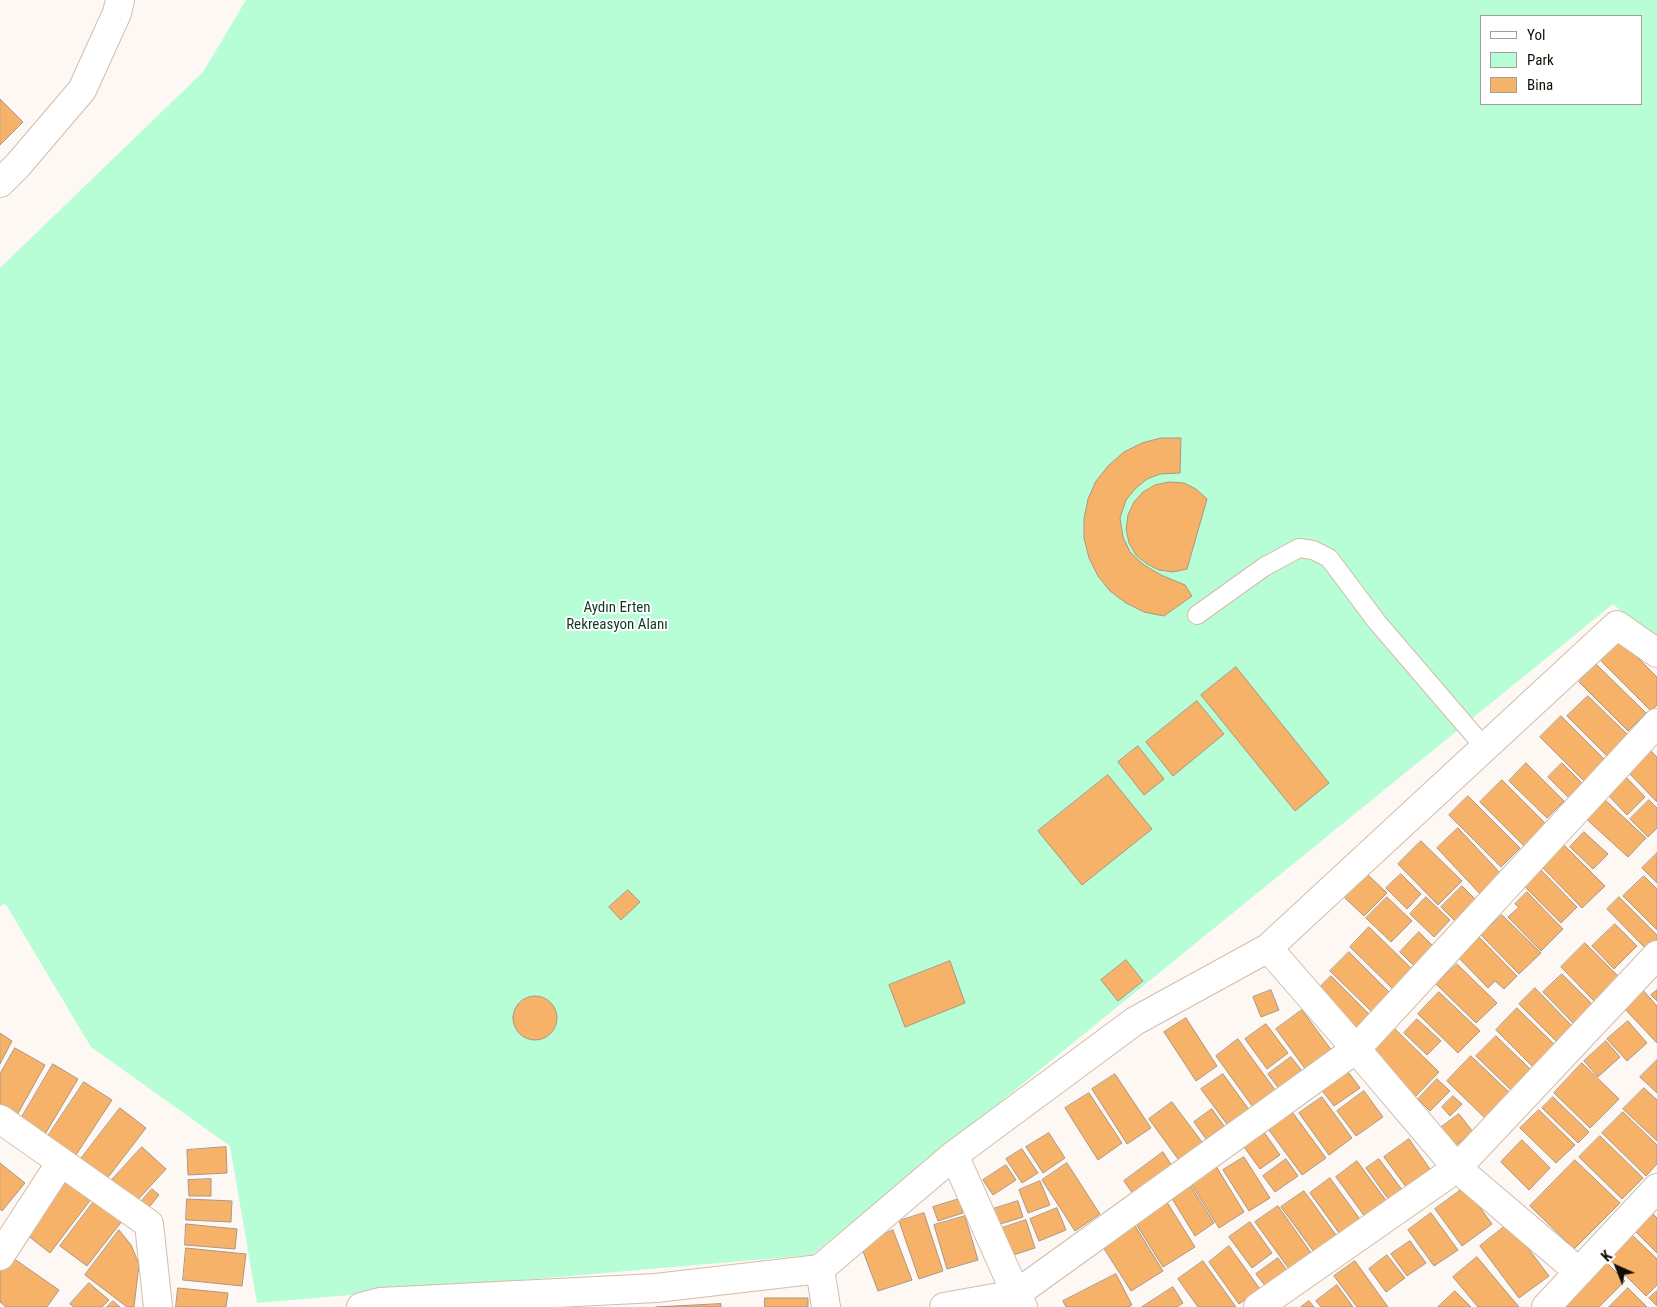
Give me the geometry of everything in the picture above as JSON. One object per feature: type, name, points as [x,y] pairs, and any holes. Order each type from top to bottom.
[{"type":"street","points":[[0,183],[18,165],[82,90],[117,13],[120,0]]},
{"type":"street","points":[[361,1307],[380,1302],[634,1298],[820,1269],[954,1155],[1134,1021],[1268,948],[1617,625],[1657,653]]},
{"type":"street","points":[[944,1307],[1019,1301],[1356,1049],[1657,723]]},
{"type":"street","points":[[1268,948],[1457,1168],[1579,1272]]},
{"type":"street","points":[[1258,1307],[1457,1168],[1657,955]]},
{"type":"street","points":[[0,1118],[149,1224],[158,1307]]},
{"type":"street","points":[[954,1155],[1019,1301]]},
{"type":"street","points":[[0,1256],[61,1162]]},
{"type":"street","points":[[1546,1307],[1657,1188]]},
{"type":"street","points":[[820,1269],[826,1307]]},
{"type":"lane","points":[[1197,615],[1264,567],[1299,548],[1313,550],[1329,558],[1377,622],[1485,748]]},
{"type":"green space","name":"Aydın Erten Rekreasyon Alanı","points":[[246,0],[1657,0],[1657,641],[1613,604],[812,1255],[257,1303],[230,1146],[91,1047],[5,903],[0,907],[0,268],[203,72]]},
{"type":"building","points":[[0,99],[23,122],[0,145]]},
{"type":"building","points":[[1161,438],[1181,438],[1180,473],[1160,474],[1147,479],[1126,500],[1120,518],[1123,537],[1130,552],[1144,565],[1161,575],[1185,585],[1192,596],[1164,616],[1144,612],[1126,603],[1110,591],[1098,576],[1089,558],[1084,538],[1084,519],[1088,499],[1096,481],[1109,465],[1124,452],[1142,443]]},
{"type":"building","points":[[1169,482],[1184,483],[1196,489],[1207,499],[1187,569],[1173,572],[1159,570],[1147,564],[1136,555],[1129,543],[1126,529],[1128,515],[1134,502],[1143,492],[1155,485]]},
{"type":"building","points":[[1621,641],[1657,677],[1657,705],[1651,711],[1601,661]]},
{"type":"building","points":[[1596,664],[1646,713],[1628,731],[1579,682]]},
{"type":"building","points":[[1236,667],[1329,783],[1295,811],[1201,695]]},
{"type":"building","points":[[1588,696],[1629,736],[1608,757],[1567,716]]},
{"type":"building","points":[[1197,701],[1224,734],[1173,776],[1146,742]]},
{"type":"building","points":[[1561,716],[1606,761],[1585,782],[1540,737]]},
{"type":"building","points":[[1138,746],[1164,779],[1144,795],[1118,762]]},
{"type":"building","points":[[1649,749],[1657,757],[1657,802],[1627,771]]},
{"type":"building","points":[[1526,763],[1564,801],[1547,818],[1509,781]]},
{"type":"building","points":[[1562,763],[1585,786],[1571,800],[1548,777]]},
{"type":"building","points":[[1108,775],[1152,829],[1082,885],[1038,831]]},
{"type":"building","points":[[1626,777],[1645,797],[1627,815],[1608,795]]},
{"type":"building","points":[[1502,780],[1547,825],[1525,847],[1480,802]]},
{"type":"building","points":[[1468,796],[1520,848],[1501,867],[1449,815]]},
{"type":"building","points":[[1602,797],[1646,838],[1628,857],[1583,816]]},
{"type":"building","points":[[1649,800],[1657,808],[1657,828],[1648,837],[1630,819]]},
{"type":"building","points":[[1458,828],[1503,876],[1482,896],[1437,848]]},
{"type":"building","points":[[1584,832],[1608,854],[1593,869],[1570,847]]},
{"type":"building","points":[[1421,841],[1462,881],[1438,905],[1398,864]]},
{"type":"building","points":[[1562,843],[1605,886],[1582,908],[1540,865]]},
{"type":"building","points":[[1657,853],[1657,883],[1642,868]]},
{"type":"building","points":[[1540,869],[1577,907],[1561,923],[1523,885]]},
{"type":"building","points":[[1367,874],[1387,893],[1364,916],[1345,898]]},
{"type":"building","points":[[1401,874],[1421,894],[1407,909],[1386,888]]},
{"type":"building","points":[[1644,876],[1657,889],[1657,930],[1623,896]]},
{"type":"building","points":[[1462,886],[1480,904],[1459,925],[1441,907]]},
{"type":"building","points":[[628,890],[640,902],[621,920],[609,907]]},
{"type":"building","points":[[1527,892],[1563,929],[1541,951],[1508,917],[1519,907],[1515,904]]},
{"type":"building","points":[[1387,897],[1412,921],[1391,942],[1366,918]]},
{"type":"building","points":[[1426,897],[1450,920],[1434,937],[1410,914]]},
{"type":"building","points":[[1619,897],[1657,935],[1657,940],[1647,950],[1607,909]]},
{"type":"building","points":[[1502,915],[1541,953],[1519,974],[1481,935]]},
{"type":"building","points":[[1615,924],[1637,946],[1614,969],[1592,946]]},
{"type":"building","points":[[1369,927],[1413,970],[1394,990],[1350,947]]},
{"type":"building","points":[[1419,932],[1435,948],[1416,968],[1400,952]]},
{"type":"building","points":[[1475,933],[1517,976],[1504,989],[1495,981],[1488,988],[1455,954]]},
{"type":"building","points":[[1585,943],[1622,980],[1597,1004],[1561,967]]},
{"type":"building","points":[[1349,952],[1390,993],[1372,1012],[1330,971]]},
{"type":"building","points":[[1126,960],[1143,981],[1118,1001],[1101,980]]},
{"type":"building","points":[[950,961],[965,1003],[905,1027],[889,985]]},
{"type":"building","points":[[1457,964],[1497,1003],[1476,1023],[1436,984]]},
{"type":"building","points":[[1562,974],[1594,1006],[1575,1025],[1543,992]]},
{"type":"building","points":[[1331,976],[1369,1014],[1351,1032],[1313,994]]},
{"type":"building","points":[[1535,988],[1573,1027],[1557,1042],[1519,1004]]},
{"type":"building","points":[[1641,988],[1657,1006],[1657,1043],[1622,1006]]},
{"type":"building","points":[[1271,990],[1279,1010],[1261,1017],[1253,997]]},
{"type":"building","points":[[1657,990],[1657,1001],[1651,995]]},
{"type":"building","points":[[1439,992],[1480,1031],[1458,1053],[1418,1014]]},
{"type":"building","points":[[539,996],[551,1002],[556,1009],[556,1027],[551,1034],[544,1039],[531,1040],[519,1034],[514,1027],[513,1014],[519,1002],[526,997]]},
{"type":"building","points":[[1517,1008],[1555,1045],[1533,1067],[1496,1030]]},
{"type":"building","points":[[1302,1010],[1335,1055],[1309,1074],[1276,1029]]},
{"type":"building","points":[[1186,1018],[1217,1066],[1196,1081],[1164,1032]]},
{"type":"building","points":[[1417,1019],[1441,1041],[1427,1055],[1404,1033]]},
{"type":"building","points":[[1628,1021],[1647,1043],[1627,1061],[1607,1039]]},
{"type":"building","points":[[1266,1024],[1288,1053],[1267,1069],[1245,1039]]},
{"type":"building","points":[[1395,1029],[1439,1072],[1415,1097],[1371,1054]]},
{"type":"building","points":[[0,1033],[12,1041],[0,1064]]},
{"type":"building","points":[[1496,1036],[1531,1070],[1512,1091],[1476,1056]]},
{"type":"building","points":[[1238,1039],[1278,1094],[1255,1110],[1216,1056]]},
{"type":"building","points":[[1606,1041],[1620,1057],[1598,1077],[1584,1061]]},
{"type":"building","points":[[15,1048],[45,1065],[16,1117],[0,1108],[0,1074]]},
{"type":"building","points":[[1471,1056],[1512,1095],[1487,1120],[1447,1081]]},
{"type":"building","points":[[1291,1057],[1306,1076],[1283,1094],[1268,1074]]},
{"type":"building","points":[[1657,1060],[1657,1093],[1640,1077]]},
{"type":"building","points":[[1582,1063],[1619,1099],[1590,1128],[1554,1093]]},
{"type":"building","points":[[53,1064],[78,1079],[44,1136],[19,1122]]},
{"type":"building","points":[[1346,1069],[1360,1088],[1334,1106],[1320,1088]]},
{"type":"building","points":[[1115,1074],[1151,1128],[1127,1144],[1092,1089]]},
{"type":"building","points":[[1223,1074],[1250,1111],[1229,1127],[1201,1089]]},
{"type":"building","points":[[1437,1079],[1450,1091],[1430,1111],[1418,1099]]},
{"type":"building","points":[[84,1082],[112,1100],[74,1158],[46,1139]]},
{"type":"building","points":[[1644,1088],[1657,1100],[1657,1141],[1623,1109]]},
{"type":"building","points":[[1364,1091],[1383,1117],[1356,1136],[1337,1111]]},
{"type":"building","points":[[1089,1093],[1122,1143],[1098,1160],[1065,1108]]},
{"type":"building","points":[[1453,1096],[1462,1104],[1450,1116],[1442,1107]]},
{"type":"building","points":[[1322,1097],[1352,1138],[1329,1155],[1299,1113]]},
{"type":"building","points":[[1553,1097],[1589,1132],[1578,1143],[1542,1108]]},
{"type":"building","points":[[1172,1102],[1205,1146],[1181,1163],[1149,1119]]},
{"type":"building","points":[[120,1108],[146,1128],[106,1180],[80,1160]]},
{"type":"building","points":[[1212,1109],[1224,1126],[1206,1139],[1194,1122]]},
{"type":"building","points":[[1290,1109],[1326,1158],[1302,1175],[1266,1126]]},
{"type":"building","points":[[1539,1110],[1575,1145],[1556,1163],[1520,1128]]},
{"type":"building","points":[[1623,1112],[1657,1145],[1657,1164],[1646,1176],[1602,1133]]},
{"type":"building","points":[[1459,1114],[1473,1132],[1454,1147],[1440,1128]]},
{"type":"building","points":[[1264,1132],[1280,1155],[1260,1169],[1244,1147]]},
{"type":"building","points":[[1049,1133],[1065,1158],[1043,1173],[1026,1147]]},
{"type":"building","points":[[1600,1136],[1643,1178],[1622,1199],[1579,1157]]},
{"type":"building","points":[[1409,1139],[1430,1169],[1406,1187],[1384,1157]]},
{"type":"building","points":[[1522,1140],[1550,1168],[1529,1190],[1501,1162]]},
{"type":"building","points":[[142,1147],[166,1169],[134,1204],[109,1183]]},
{"type":"building","points":[[226,1147],[227,1173],[188,1175],[187,1150]]},
{"type":"building","points":[[1022,1149],[1038,1173],[1022,1183],[1006,1159]]},
{"type":"building","points":[[1163,1152],[1172,1166],[1133,1194],[1124,1181]]},
{"type":"building","points":[[1244,1157],[1270,1198],[1249,1211],[1223,1170]]},
{"type":"building","points":[[1286,1159],[1298,1176],[1275,1192],[1263,1176]]},
{"type":"building","points":[[1379,1159],[1403,1191],[1389,1200],[1366,1168]]},
{"type":"building","points":[[1575,1160],[1620,1203],[1574,1249],[1530,1206]]},
{"type":"building","points":[[1357,1161],[1390,1206],[1368,1221],[1336,1177]]},
{"type":"building","points":[[0,1163],[25,1183],[2,1211],[0,1209]]},
{"type":"building","points":[[1067,1163],[1100,1214],[1075,1231],[1042,1180]]},
{"type":"building","points":[[1006,1165],[1016,1180],[993,1195],[983,1180]]},
{"type":"building","points":[[1216,1166],[1244,1212],[1219,1228],[1190,1182]]},
{"type":"building","points":[[64,1177],[92,1198],[50,1253],[22,1231]]},
{"type":"building","points":[[1330,1178],[1362,1222],[1342,1237],[1310,1193]]},
{"type":"building","points":[[211,1179],[211,1196],[189,1196],[188,1180]]},
{"type":"building","points":[[1040,1181],[1050,1205],[1028,1213],[1019,1190]]},
{"type":"building","points":[[1190,1185],[1214,1223],[1195,1236],[1171,1197]]},
{"type":"building","points":[[1465,1187],[1492,1224],[1462,1246],[1435,1209]]},
{"type":"building","points":[[152,1189],[159,1195],[146,1211],[138,1205]]},
{"type":"building","points":[[1304,1191],[1339,1239],[1317,1256],[1281,1207]]},
{"type":"building","points":[[187,1199],[232,1201],[231,1222],[186,1220]]},
{"type":"building","points":[[959,1199],[963,1213],[938,1221],[933,1207]]},
{"type":"building","points":[[1165,1199],[1195,1247],[1163,1267],[1133,1219]]},
{"type":"building","points":[[95,1200],[122,1221],[87,1266],[60,1246]]},
{"type":"building","points":[[1018,1201],[1023,1217],[997,1225],[993,1209]]},
{"type":"building","points":[[1278,1206],[1314,1257],[1292,1273],[1255,1222]]},
{"type":"building","points":[[1057,1208],[1066,1230],[1039,1241],[1030,1219]]},
{"type":"building","points":[[924,1213],[943,1271],[919,1279],[899,1221]]},
{"type":"building","points":[[1431,1213],[1458,1250],[1434,1266],[1408,1230]]},
{"type":"building","points":[[1652,1213],[1657,1218],[1657,1253],[1635,1231]]},
{"type":"building","points":[[965,1216],[978,1260],[947,1269],[934,1225]]},
{"type":"building","points":[[1026,1220],[1035,1248],[1010,1256],[1002,1228]]},
{"type":"building","points":[[1250,1222],[1272,1253],[1252,1268],[1229,1237]]},
{"type":"building","points":[[1509,1223],[1549,1276],[1519,1298],[1480,1246]]},
{"type":"building","points":[[186,1224],[237,1229],[235,1249],[185,1245]]},
{"type":"building","points":[[1134,1224],[1163,1271],[1131,1291],[1101,1244]]},
{"type":"building","points":[[119,1230],[131,1245],[139,1264],[134,1307],[127,1307],[85,1275]]},
{"type":"building","points":[[893,1230],[912,1280],[878,1291],[861,1246]]},
{"type":"building","points":[[1630,1233],[1657,1259],[1657,1285],[1646,1296],[1607,1257]]},
{"type":"building","points":[[1410,1241],[1426,1263],[1407,1276],[1391,1254]]},
{"type":"building","points":[[1229,1246],[1260,1289],[1239,1304],[1209,1262]]},
{"type":"building","points":[[186,1248],[246,1254],[242,1286],[183,1280]]},
{"type":"building","points":[[1387,1255],[1405,1278],[1386,1292],[1369,1269]]},
{"type":"building","points":[[10,1256],[59,1290],[47,1307],[6,1307],[0,1302],[0,1270]]},
{"type":"building","points":[[1477,1257],[1519,1307],[1478,1307],[1453,1277]]},
{"type":"building","points":[[1278,1258],[1289,1273],[1267,1288],[1256,1274]]},
{"type":"building","points":[[1203,1261],[1236,1307],[1198,1307],[1178,1279]]},
{"type":"building","points":[[1355,1261],[1388,1307],[1357,1307],[1334,1276]]},
{"type":"building","points":[[1606,1262],[1625,1281],[1599,1307],[1561,1307]]},
{"type":"building","points":[[1116,1274],[1132,1305],[1128,1307],[1066,1307],[1063,1301]]},
{"type":"building","points":[[89,1283],[109,1300],[102,1307],[74,1307],[70,1304]]},
{"type":"building","points":[[1337,1285],[1353,1307],[1321,1307],[1316,1301]]},
{"type":"building","points":[[1173,1287],[1183,1303],[1177,1307],[1142,1307]]},
{"type":"building","points":[[178,1288],[228,1293],[226,1307],[176,1307]]},
{"type":"building","points":[[1628,1288],[1647,1307],[1609,1307]]},
{"type":"building","points":[[1455,1291],[1471,1307],[1438,1307]]},
{"type":"building","points":[[1657,1291],[1657,1306],[1649,1298]]},
{"type":"building","points":[[765,1298],[808,1298],[808,1307],[765,1307]]},
{"type":"building","points":[[113,1301],[120,1307],[107,1307]]},
{"type":"building","points":[[1309,1301],[1314,1307],[1301,1307]]},
{"type":"building","points":[[721,1304],[721,1307],[656,1307]]}]
